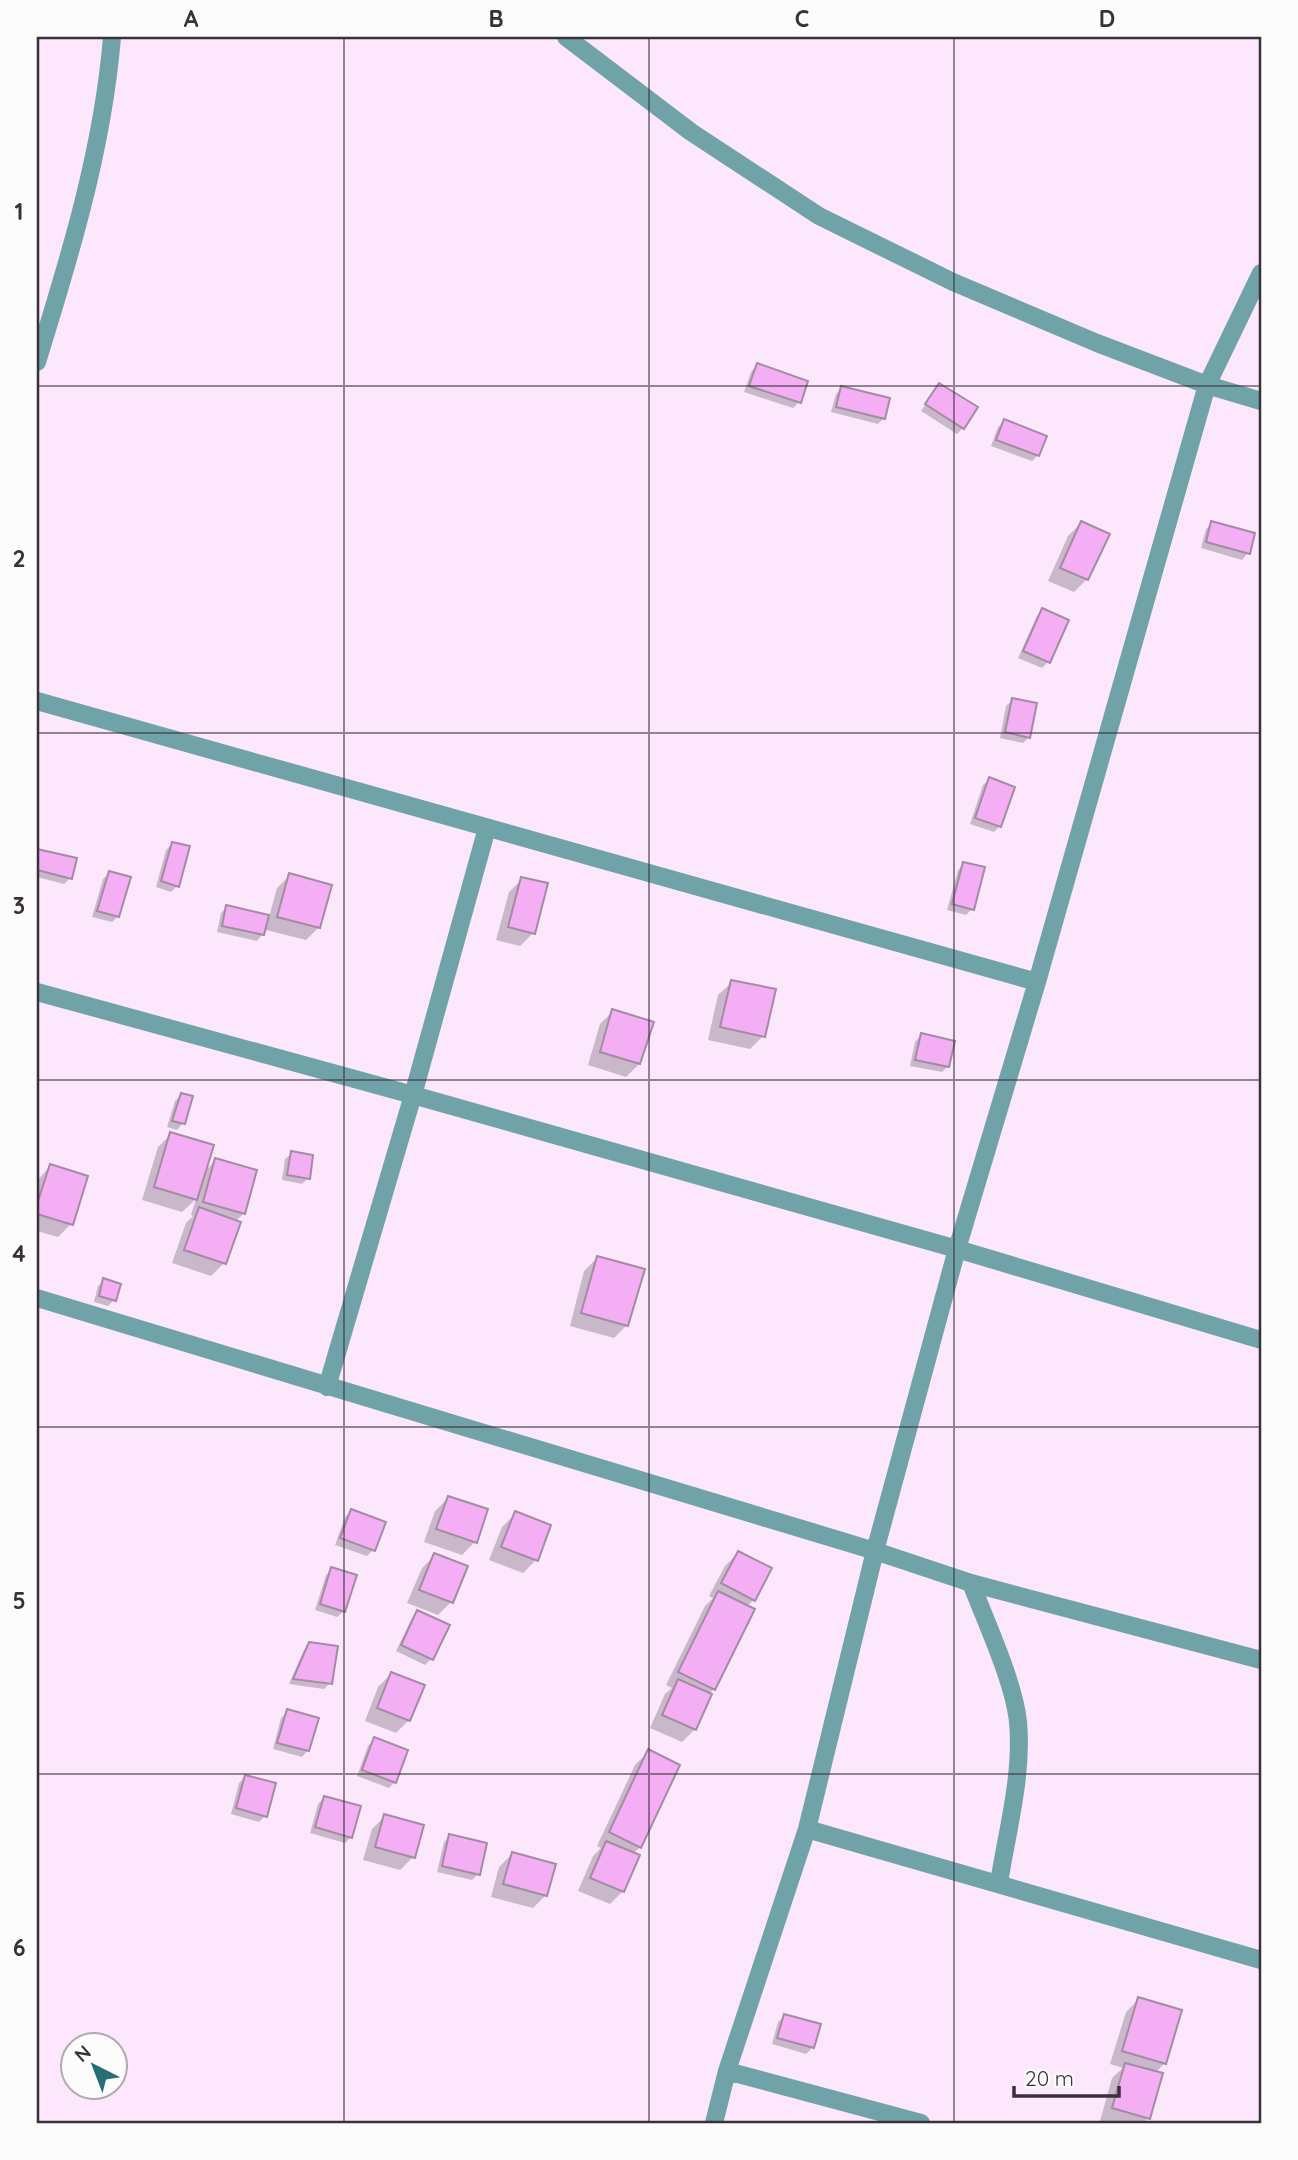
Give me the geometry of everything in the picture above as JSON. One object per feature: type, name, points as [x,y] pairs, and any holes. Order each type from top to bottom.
[{"type":"street","points":[[37,362],[74,244],[108,85],[112,37]]},
{"type":"street","points":[[566,37],[691,132],[819,216],[953,282],[1097,343],[1207,385],[1261,401]]},
{"type":"street","points":[[715,2123],[727,2071],[807,1829],[875,1551],[957,1249],[1037,982],[1207,385],[1261,274]]},
{"type":"street","points":[[37,701],[1037,982]]},
{"type":"street","points":[[327,1387],[413,1095],[487,828]]},
{"type":"street","points":[[37,992],[957,1249],[1261,1340]]},
{"type":"street","points":[[37,1298],[875,1551],[971,1583],[1261,1660]]},
{"type":"street","points":[[971,1583],[1018,1719],[1019,1758],[999,1883]]},
{"type":"street","points":[[807,1829],[1261,1959]]},
{"type":"street","points":[[727,2071],[921,2123]]},
{"type":"building","points":[[757,363],[808,381],[801,403],[749,386]]},
{"type":"building","points":[[939,383],[978,407],[964,429],[925,404]]},
{"type":"building","points":[[841,386],[890,398],[885,419],[836,407]]},
{"type":"building","points":[[1004,419],[1047,436],[1039,456],[996,440]]},
{"type":"building","points":[[1081,521],[1110,534],[1088,580],[1060,568]]},
{"type":"building","points":[[1211,521],[1255,533],[1250,554],[1206,542]]},
{"type":"building","points":[[1042,608],[1069,620],[1050,663],[1023,651]]},
{"type":"building","points":[[1012,698],[1037,703],[1030,738],[1005,732]]},
{"type":"building","points":[[989,777],[1015,787],[1001,827],[975,818]]},
{"type":"building","points":[[172,842],[190,846],[179,887],[161,881]]},
{"type":"building","points":[[37,849],[77,858],[72,879],[37,870]]},
{"type":"building","points":[[963,862],[985,867],[974,910],[952,904]]},
{"type":"building","points":[[109,871],[131,877],[119,917],[97,911]]},
{"type":"building","points":[[289,873],[332,885],[320,928],[277,917]]},
{"type":"building","points":[[521,877],[548,883],[535,934],[508,927]]},
{"type":"building","points":[[226,905],[269,915],[264,935],[222,926]]},
{"type":"building","points":[[731,980],[776,989],[765,1037],[720,1027]]},
{"type":"building","points":[[612,1009],[654,1022],[640,1064],[600,1052]]},
{"type":"building","points":[[921,1033],[955,1041],[949,1067],[915,1060]]},
{"type":"building","points":[[181,1093],[193,1096],[185,1124],[172,1121]]},
{"type":"building","points":[[170,1132],[214,1145],[197,1200],[154,1187]]},
{"type":"building","points":[[291,1151],[313,1155],[310,1179],[287,1175]]},
{"type":"building","points":[[215,1158],[257,1170],[245,1214],[203,1202]]},
{"type":"building","points":[[50,1164],[88,1176],[73,1225],[37,1214],[37,1204]]},
{"type":"building","points":[[199,1207],[241,1222],[226,1264],[184,1250]]},
{"type":"building","points":[[597,1256],[645,1269],[628,1326],[581,1313]]},
{"type":"building","points":[[103,1278],[121,1284],[116,1301],[99,1296]]},
{"type":"building","points":[[448,1496],[488,1509],[477,1543],[436,1529]]},
{"type":"building","points":[[351,1509],[386,1522],[375,1551],[340,1538]]},
{"type":"building","points":[[515,1511],[551,1525],[538,1561],[501,1547]]},
{"type":"building","points":[[738,1551],[772,1568],[755,1601],[721,1583]]},
{"type":"building","points":[[434,1553],[468,1566],[453,1603],[419,1590]]},
{"type":"building","points":[[331,1567],[357,1575],[345,1612],[320,1604]]},
{"type":"building","points":[[718,1591],[755,1609],[715,1690],[678,1672]]},
{"type":"building","points":[[417,1610],[450,1625],[433,1660],[401,1645]]},
{"type":"building","points":[[309,1642],[338,1646],[332,1684],[293,1679]]},
{"type":"building","points":[[391,1672],[425,1685],[410,1721],[377,1708]]},
{"type":"building","points":[[678,1679],[712,1694],[696,1730],[662,1715]]},
{"type":"building","points":[[287,1709],[319,1718],[309,1751],[277,1743]]},
{"type":"building","points":[[374,1737],[408,1750],[396,1783],[362,1770]]},
{"type":"building","points":[[648,1749],[680,1765],[641,1848],[609,1832]]},
{"type":"building","points":[[245,1775],[276,1783],[267,1817],[236,1808]]},
{"type":"building","points":[[324,1796],[361,1806],[352,1838],[315,1827]]},
{"type":"building","points":[[384,1814],[424,1825],[415,1858],[375,1847]]},
{"type":"building","points":[[449,1834],[487,1843],[480,1875],[442,1866]]},
{"type":"building","points":[[606,1841],[640,1855],[624,1892],[590,1878]]},
{"type":"building","points":[[512,1852],[556,1864],[547,1896],[503,1884]]},
{"type":"building","points":[[1138,1997],[1182,2010],[1166,2064],[1122,2051]]},
{"type":"building","points":[[784,2014],[821,2024],[814,2048],[777,2038]]},
{"type":"building","points":[[1125,2063],[1163,2073],[1150,2119],[1112,2108]]}]
